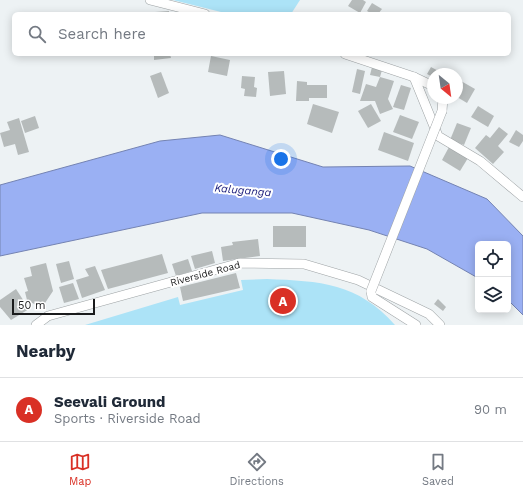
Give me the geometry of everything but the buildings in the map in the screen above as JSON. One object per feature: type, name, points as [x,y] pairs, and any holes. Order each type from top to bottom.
[{"type":"street","points":[[150,0],[197,12]]},
{"type":"street","points":[[351,56],[414,76],[427,83]]},
{"type":"street","points":[[414,76],[438,136],[480,161],[523,197]]},
{"type":"street","points":[[416,325],[372,297],[372,291],[442,111],[443,104]]},
{"type":"street","name":"Riverside Road","points":[[36,325],[48,316],[240,263],[304,264],[358,280],[429,314],[440,325]]},
{"type":"shaded area","points":[[173,0],[300,0],[292,12],[221,12]]},
{"type":"shaded area","points":[[267,279],[304,281],[337,287],[367,300],[395,325],[85,325],[178,297],[180,305],[243,290],[241,280]]},
{"type":"water","name":"Kaluganga","points":[[220,135],[323,167],[410,166],[487,199],[523,236],[523,315],[511,303],[511,241],[475,241],[475,276],[427,249],[369,230],[292,213],[202,213],[0,256],[0,185],[160,141]]},
{"type":"place","name":"Seevali Ground","points":[[283,301]]}]
